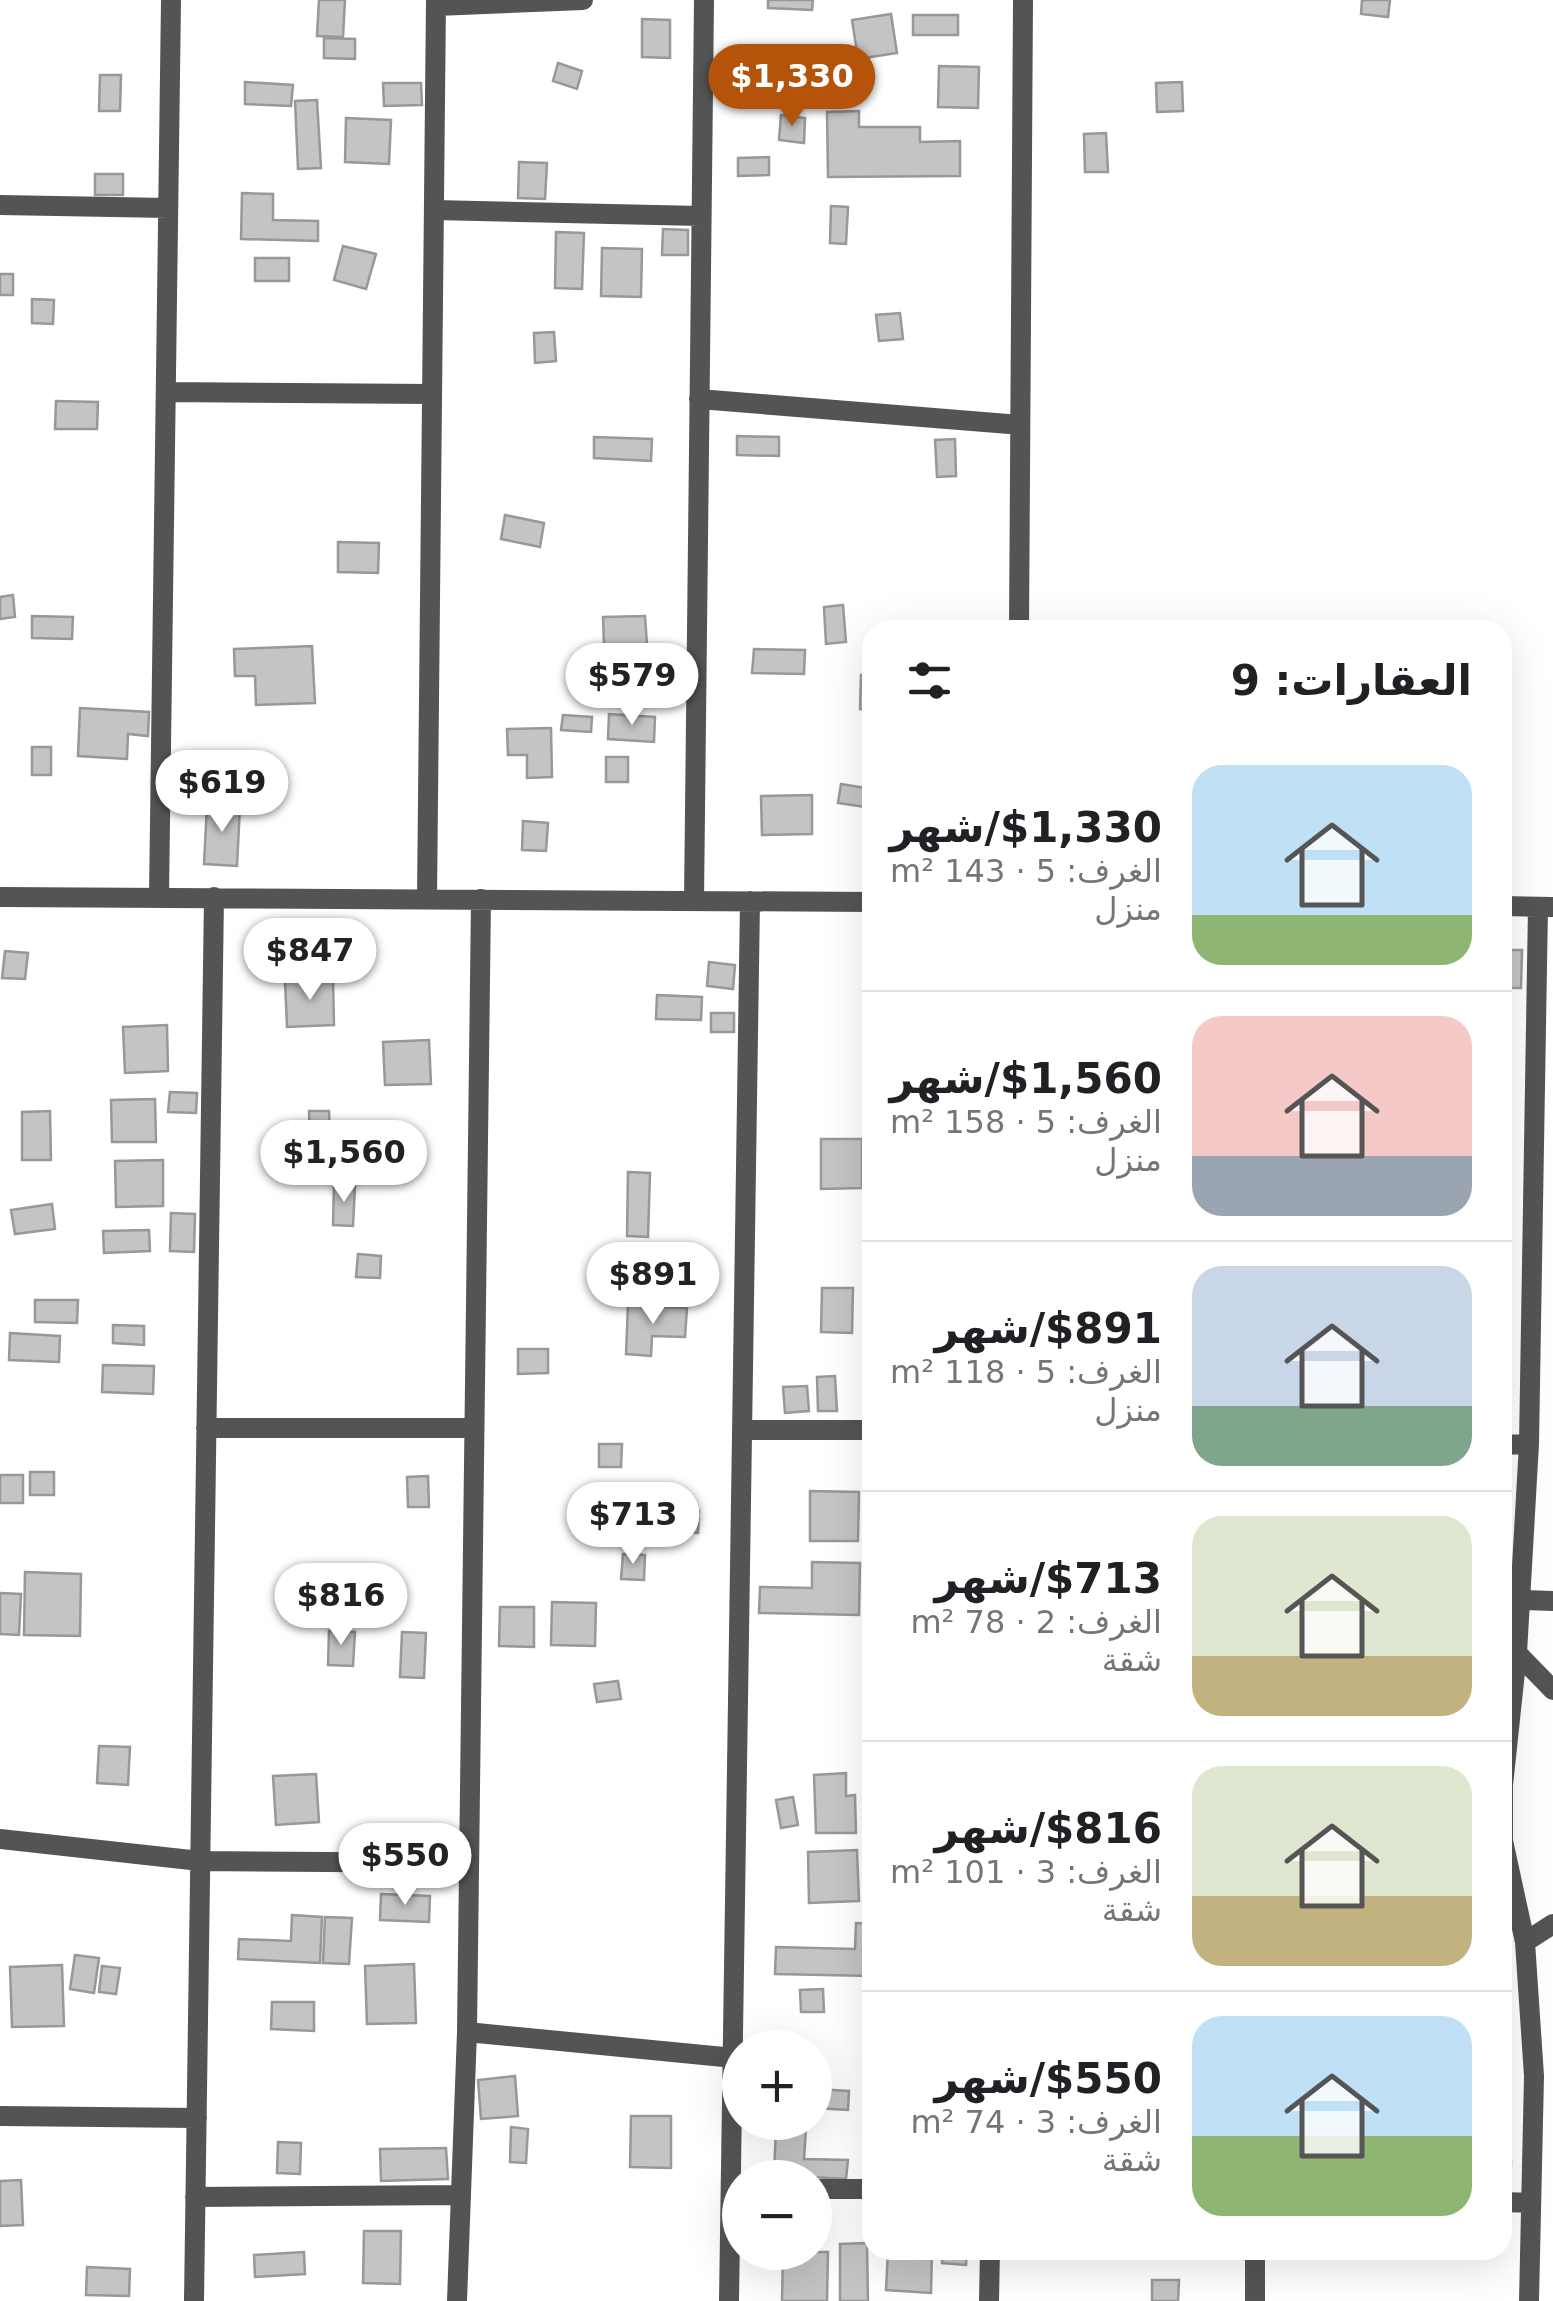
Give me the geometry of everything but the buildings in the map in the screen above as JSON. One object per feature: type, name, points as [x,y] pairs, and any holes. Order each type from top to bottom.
[{"type":"street","points":[[160,898],[171,0]]},
{"type":"street","points":[[427,899],[436,3],[583,0]]},
{"type":"street","points":[[694,901],[704,0]]},
{"type":"street","points":[[1019,620],[1023,0]]},
{"type":"street","points":[[0,205],[168,208]]},
{"type":"street","points":[[434,210],[701,216]]},
{"type":"street","points":[[166,392],[432,394]]},
{"type":"street","points":[[699,399],[1020,425]]},
{"type":"street","points":[[0,896],[862,902]]},
{"type":"street","points":[[194,2301],[214,898]]},
{"type":"street","points":[[457,2301],[466,2032],[480,899]]},
{"type":"street","points":[[734,2030],[750,901]]},
{"type":"street","points":[[1512,906],[1546,907],[1528,1444],[1512,1700]]},
{"type":"street","points":[[206,1428],[472,1428]]},
{"type":"street","points":[[742,1430],[862,1430]]},
{"type":"street","points":[[1512,1444],[1528,1444]]},
{"type":"street","points":[[1521,1600],[1553,1601]]},
{"type":"street","points":[[1517,1652],[1553,1690]]},
{"type":"street","points":[[0,1839],[200,1862],[468,1863]]},
{"type":"street","points":[[1512,1881],[1526,1942],[1543,2076],[1531,2203],[1529,2301]]},
{"type":"street","points":[[1526,1942],[1553,1924]]},
{"type":"street","points":[[466,2032],[722,2057]]},
{"type":"street","points":[[0,2116],[197,2118]]},
{"type":"street","points":[[832,2189],[862,2189]]},
{"type":"street","points":[[196,2197],[459,2195]]},
{"type":"street","points":[[1512,2202],[1531,2203]]},
{"type":"street","points":[[989,2301],[990,2260]]},
{"type":"street","points":[[1255,2260],[1255,2301]]},
{"type":"street","points":[[729,2301],[731,2270]]}]
